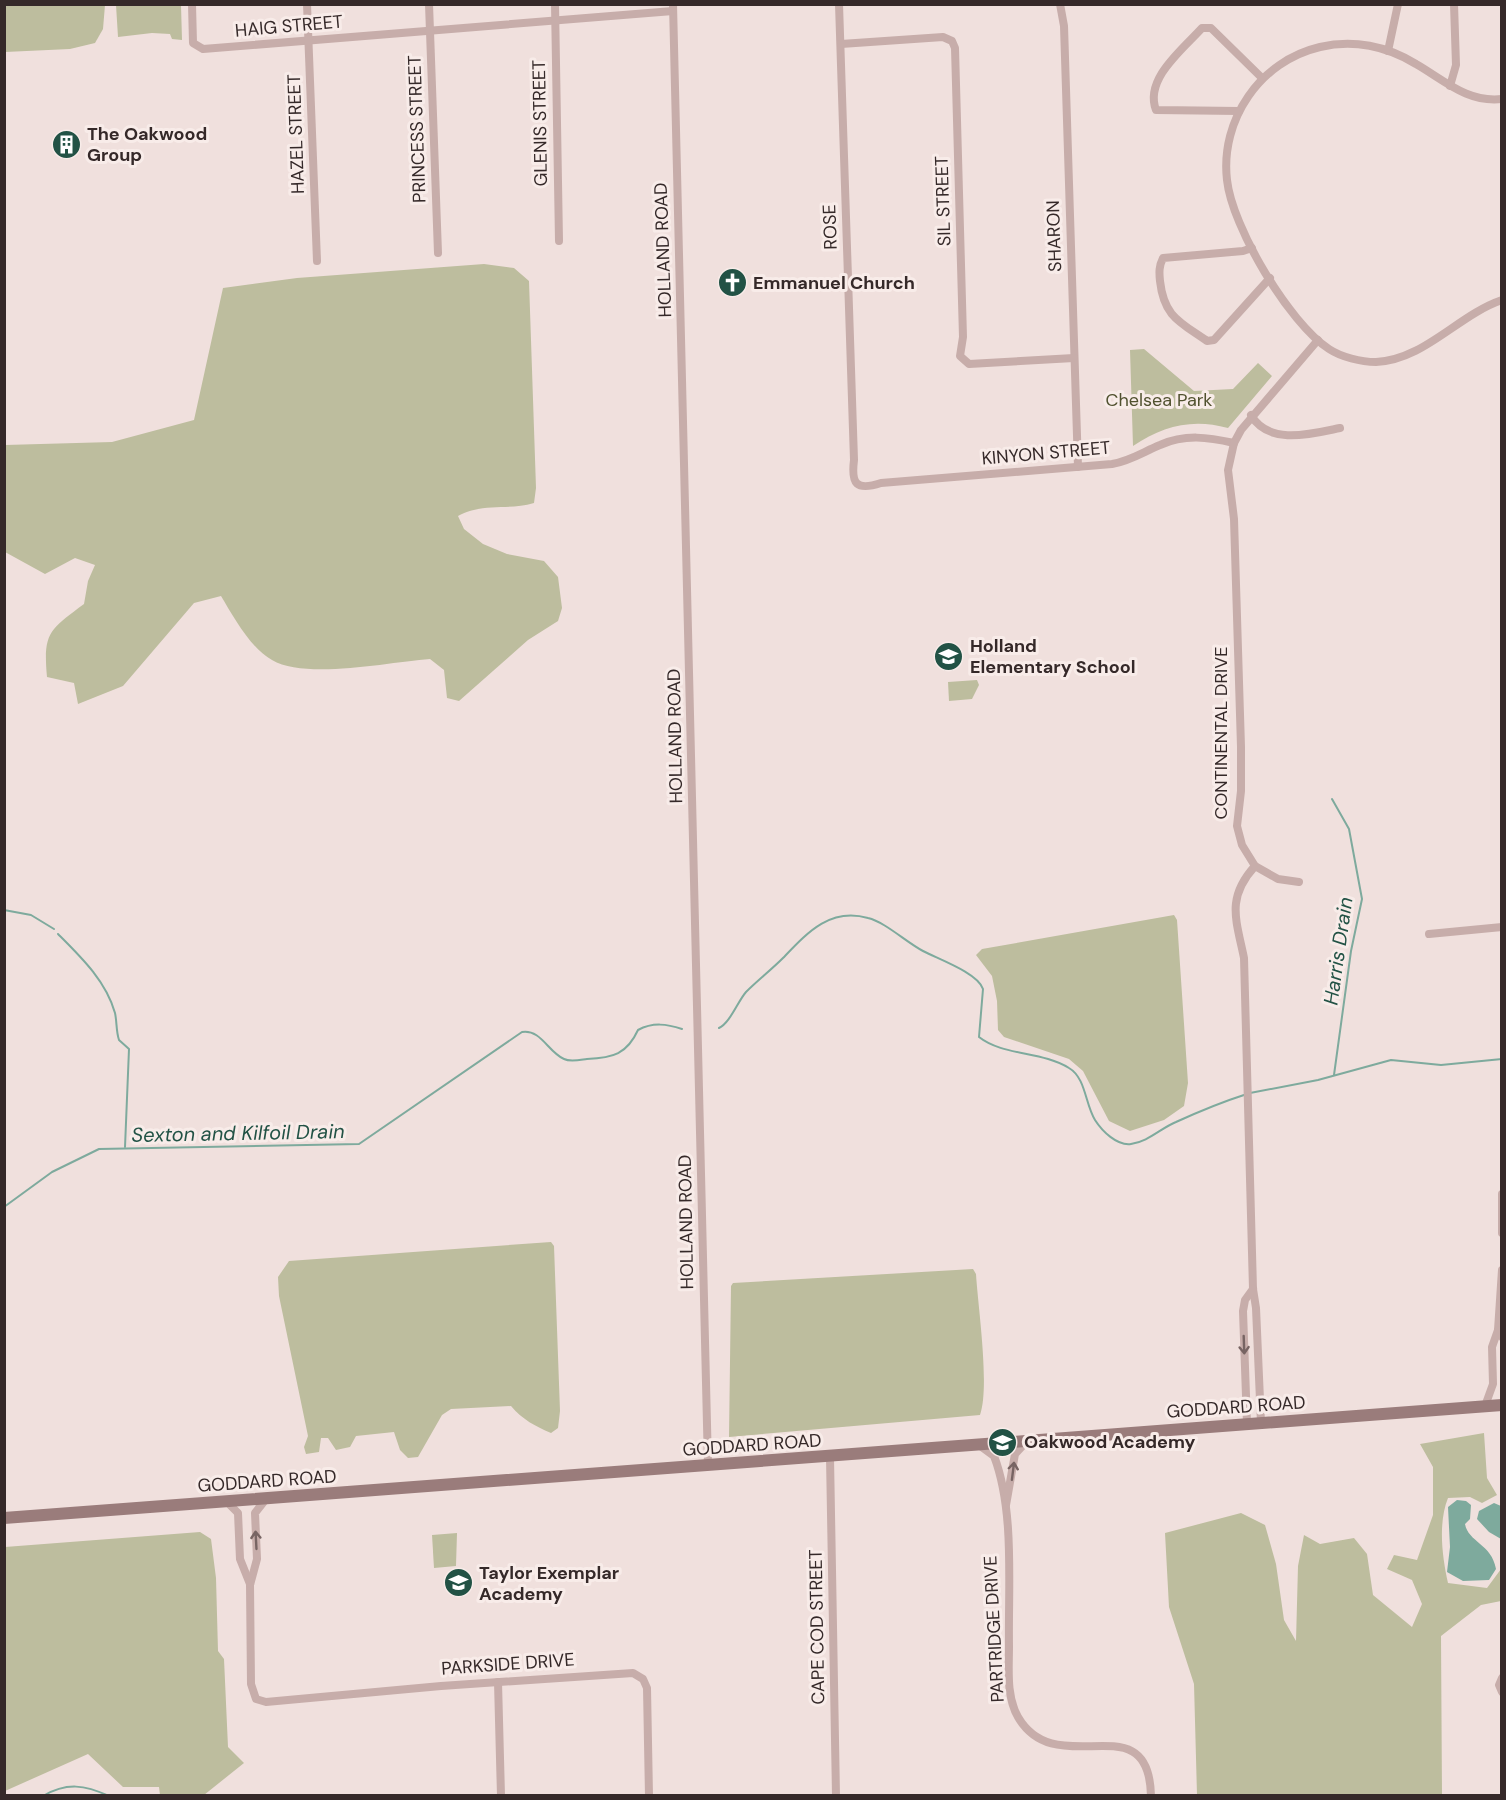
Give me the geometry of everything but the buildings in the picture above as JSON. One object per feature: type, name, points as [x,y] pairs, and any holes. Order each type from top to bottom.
[{"type":"main road","name":"GODDARD ROAD","points":[[4,1518],[1502,1405]]},
{"type":"street","name":"HAIG STREET","points":[[192,4],[196,46],[203,50],[673,8]]},
{"type":"street","name":"HAZEL STREET","points":[[308,4],[317,261]]},
{"type":"street","name":"PRINCESS STREET","points":[[429,4],[438,253]]},
{"type":"street","name":"GLENIS STREET","points":[[555,4],[558,241]]},
{"type":"street","name":"ROSE","points":[[839,4],[854,448],[852,477],[856,483]]},
{"type":"street","name":"SHARON","points":[[1060,4],[1064,26],[1078,467]]},
{"type":"street","points":[[1388,51],[1398,4]]},
{"type":"street","points":[[1450,86],[1456,65],[1454,4]]},
{"type":"street","name":"HOLLAND ROAD","points":[[673,8],[708,1466]]},
{"type":"street","points":[[1239,111],[1156,110],[1155,87],[1163,72],[1202,28],[1211,28],[1263,78]]},
{"type":"street","name":"SIL STREET","points":[[841,44],[943,37],[952,41],[955,48],[962,303],[960,356],[969,364],[1074,358]]},
{"type":"street","points":[[1502,99],[1477,99],[1450,86],[1416,64],[1388,51],[1347,44],[1319,47],[1283,62],[1263,78],[1239,111],[1227,154],[1227,182],[1237,216],[1252,248],[1298,319],[1331,350],[1351,358],[1372,362],[1389,360],[1416,351],[1482,309],[1502,300]]},
{"type":"street","points":[[1252,248],[1243,251],[1163,258],[1159,271],[1165,308],[1172,317],[1207,341],[1214,340],[1270,279]]},
{"type":"street","name":"CONTINENTAL DRIVE","points":[[1256,866],[1242,845],[1237,825],[1241,791],[1240,747],[1234,519],[1228,470],[1234,443],[1251,415],[1318,340]]},
{"type":"street","points":[[1251,415],[1257,425],[1270,433],[1302,436],[1340,428]]},
{"type":"street","name":"KINYON STREET","points":[[856,483],[867,487],[880,483],[1122,463],[1184,438],[1205,437],[1234,443]]},
{"type":"street","points":[[1261,1423],[1256,1308],[1253,1289],[1244,958],[1234,907],[1240,886],[1256,866],[1278,879],[1299,882]]},
{"type":"street","points":[[1429,934],[1502,927]]},
{"type":"street","points":[[1502,1194],[1502,1233]]},
{"type":"street","points":[[1485,1406],[1493,1384],[1492,1347],[1500,1334],[1502,1270]]},
{"type":"street","points":[[1246,1424],[1243,1311],[1245,1300],[1253,1289]]},
{"type":"street","points":[[1006,1505],[1015,1454],[1027,1441]]},
{"type":"street","points":[[979,1445],[994,1456],[1006,1505]]},
{"type":"street","name":"CAPE COD STREET","points":[[830,1457],[836,1796]]},
{"type":"street","points":[[250,1585],[257,1559],[255,1513],[266,1499]]},
{"type":"street","points":[[227,1502],[238,1513],[240,1559],[250,1585]]},
{"type":"street","name":"PARTRIDGE DRIVE","points":[[1006,1505],[1010,1681],[1015,1711],[1026,1728],[1049,1744],[1075,1748],[1119,1745],[1135,1753],[1147,1769],[1150,1796]]},
{"type":"street","name":"PARKSIDE DRIVE","points":[[250,1585],[251,1684],[256,1699],[266,1702],[626,1672],[639,1675],[647,1688],[649,1796]]},
{"type":"street","points":[[1502,1678],[1499,1685],[1502,1692]]},
{"type":"street","points":[[498,1682],[501,1796]]},
{"type":"green space","points":[[5,4],[105,5],[103,29],[95,43],[70,49],[5,52]]},
{"type":"green space","points":[[116,5],[181,5],[182,40],[172,39],[170,34],[152,33],[118,37]]},
{"type":"green space","points":[[484,264],[514,268],[529,281],[536,488],[534,503],[477,509],[458,516],[464,529],[483,544],[507,554],[544,561],[558,577],[562,608],[558,621],[528,640],[459,701],[447,698],[444,670],[430,659],[326,669],[287,666],[272,660],[250,640],[221,596],[194,603],[123,686],[78,704],[74,683],[47,677],[46,651],[51,634],[63,620],[84,604],[88,581],[95,565],[75,558],[45,574],[5,552],[5,445],[112,442],[194,420],[223,288],[297,278]]},
{"type":"green space","name":"Chelsea Park","points":[[1144,349],[1194,391],[1233,389],[1258,363],[1272,376],[1228,428],[1202,424],[1178,426],[1155,433],[1133,446],[1130,350]]},
{"type":"green space","points":[[977,680],[979,685],[972,699],[949,701],[948,682]]},
{"type":"green space","points":[[1174,915],[1177,920],[1188,1083],[1184,1106],[1164,1120],[1130,1131],[1109,1121],[1083,1071],[1069,1059],[1004,1037],[998,1030],[997,1001],[992,976],[976,955],[982,949]]},
{"type":"green space","points":[[551,1242],[554,1246],[560,1411],[558,1428],[551,1433],[525,1419],[511,1406],[451,1409],[442,1415],[418,1457],[408,1458],[400,1450],[394,1432],[356,1436],[350,1447],[336,1450],[328,1438],[321,1438],[319,1452],[306,1454],[304,1447],[308,1436],[279,1296],[278,1277],[289,1261]]},
{"type":"green space","points":[[973,1269],[976,1274],[984,1367],[983,1402],[980,1415],[729,1437],[731,1286],[733,1283]]},
{"type":"green space","points":[[1484,1433],[1487,1478],[1497,1495],[1482,1503],[1470,1497],[1448,1498],[1442,1529],[1444,1562],[1448,1583],[1487,1588],[1501,1569],[1501,1601],[1481,1605],[1441,1636],[1442,1795],[1197,1795],[1194,1684],[1169,1607],[1165,1533],[1241,1513],[1265,1525],[1276,1564],[1284,1620],[1296,1641],[1298,1566],[1304,1535],[1320,1544],[1354,1538],[1367,1554],[1373,1595],[1412,1627],[1422,1604],[1412,1580],[1387,1569],[1394,1555],[1417,1560],[1433,1515],[1433,1467],[1420,1444]]},
{"type":"green space","points":[[200,1532],[211,1539],[216,1578],[218,1651],[224,1659],[228,1747],[244,1763],[204,1795],[160,1795],[159,1787],[123,1787],[88,1754],[5,1791],[5,1547]]},
{"type":"green space","points":[[457,1533],[456,1566],[434,1568],[432,1535]]},
{"type":"shaded area","points":[[1457,1500],[1466,1501],[1471,1505],[1470,1519],[1465,1524],[1467,1530],[1494,1561],[1496,1569],[1489,1580],[1463,1581],[1447,1572],[1450,1547],[1448,1507]]},
{"type":"shaded area","points":[[1494,1503],[1501,1506],[1501,1539],[1489,1532],[1477,1519],[1479,1511]]},
{"type":"waterway","name":"Harris Drain","points":[[1332,799],[1349,829],[1362,899],[1351,951],[1334,1075]]},
{"type":"waterway","points":[[4,910],[31,915],[54,929]]},
{"type":"waterway","name":"Sexton and Kilfoil Drain","points":[[719,1028],[727,1022],[746,992],[810,931],[831,919],[854,916],[875,920],[923,951],[974,977],[983,989],[979,1037],[1011,1051],[1058,1063],[1075,1072],[1095,1120],[1106,1133],[1120,1143],[1131,1144],[1143,1141],[1176,1122],[1244,1095]]},
{"type":"waterway","points":[[58,934],[92,970],[106,990],[115,1013],[119,1040],[129,1049],[125,1147]]},
{"type":"waterway","name":"Sexton and Kilfoil Drain","points":[[4,1207],[52,1172],[99,1149],[359,1144],[522,1032],[534,1034],[558,1056],[572,1061],[612,1056],[629,1045],[638,1030],[649,1026],[665,1025],[682,1029]]},
{"type":"waterway","name":"Sexton and Kilfoil Drain","points":[[1250,1093],[1318,1080],[1391,1060],[1441,1065],[1502,1059]]},
{"type":"waterway","points":[[43,1796],[68,1787],[84,1787],[109,1796]]},
{"type":"place","name":"The Oakwood Group","points":[[66,144]]},
{"type":"place","name":"Emmanuel Church","points":[[732,283]]},
{"type":"place","name":"Holland Elementary School","points":[[949,656]]},
{"type":"place","name":"Oakwood Academy","points":[[1003,1442]]},
{"type":"place","name":"Taylor Exemplar Academy","points":[[458,1583]]}]
